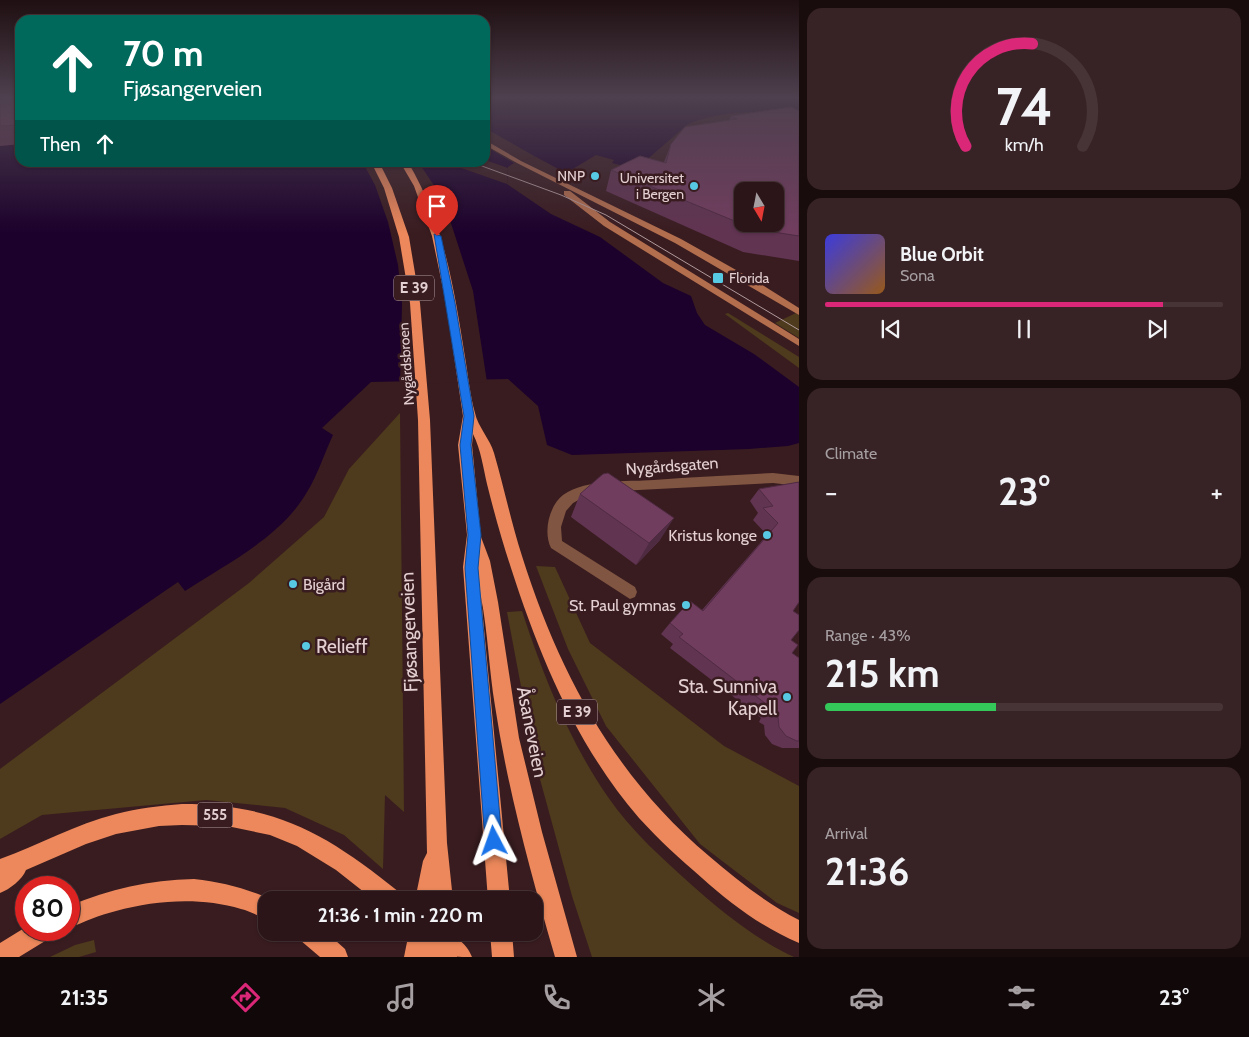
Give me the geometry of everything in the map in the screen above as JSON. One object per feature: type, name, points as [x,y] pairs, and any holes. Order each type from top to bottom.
[{"type":"highway","name":"Nygårdsbroen","points":[[378,167],[396,210],[411,270],[424,420]]},
{"type":"highway","name":"E 39","points":[[407,167],[418,186],[437,236],[451,303],[469,416],[465,445],[474,535],[471,568],[498,891]]},
{"type":"highway","name":"E 39","points":[[469,416],[484,443],[506,531],[537,624],[578,713],[606,760],[628,791],[660,827],[696,861],[741,897],[799,932]]},
{"type":"highway","name":"Fjøsangerveien","points":[[424,420],[437,843]]},
{"type":"highway","name":"Åsaneveien","points":[[474,535],[485,566],[504,705],[517,774],[566,957]]},
{"type":"highway","name":"555","points":[[23,862],[115,824],[154,816],[209,814],[258,822],[292,832],[336,857],[379,891]]},
{"type":"highway","points":[[428,891],[437,843]]},
{"type":"highway","points":[[434,891],[437,843]]},
{"type":"highway","points":[[437,843],[441,891]]},
{"type":"highway","points":[[0,870],[23,862]]},
{"type":"highway","points":[[0,882],[23,862]]},
{"type":"highway","points":[[80,913],[122,897],[171,890],[216,892],[258,904]]},
{"type":"highway","points":[[0,956],[24,941]]},
{"type":"highway","points":[[318,941],[337,957]]},
{"type":"highway","points":[[415,957],[418,941]]},
{"type":"highway","points":[[430,957],[431,941]]},
{"type":"highway","points":[[442,941],[461,957]]},
{"type":"highway","points":[[446,941],[447,957]]},
{"type":"highway","points":[[502,941],[503,957]]},
{"type":"main road","points":[[490,145],[518,162],[546,174],[678,241],[758,286],[799,312]]},
{"type":"main road","points":[[534,170],[539,176],[566,192],[607,224],[799,343]]},
{"type":"lane","name":"Nygårdsgaten","points":[[630,592],[556,544],[552,536],[560,506],[568,498],[583,492],[616,487],[773,478],[799,481]]},
{"type":"shaded area","points":[[15,144],[15,167],[490,167],[490,144],[665,144],[636,169],[612,163],[614,160],[596,155],[566,173],[536,157],[514,163],[508,167],[507,184],[551,214],[600,237],[663,283],[691,296],[697,313],[705,325],[754,354],[799,387],[799,443],[788,446],[749,449],[572,455],[547,445],[538,406],[508,379],[371,382],[322,428],[333,435],[307,492],[283,523],[252,548],[185,591],[178,582],[0,704],[0,146]]},
{"type":"shaded area","points":[[728,313],[799,357],[799,368],[725,314]]},
{"type":"shaded area","points":[[796,313],[799,315],[799,338],[775,323]]},
{"type":"shaded area","points":[[400,413],[404,812],[385,795],[383,869],[344,835],[285,808],[206,800],[42,815],[0,839],[0,769],[249,583],[324,517],[349,469]]},
{"type":"shaded area","points":[[536,566],[555,567],[590,643],[724,746],[799,786],[799,913],[777,903],[700,844],[606,726],[568,649]]},
{"type":"shaded area","points":[[522,611],[558,707],[594,776],[617,810],[660,856],[694,887],[742,926],[781,951],[794,957],[592,957],[572,896],[535,761],[507,612]]},
{"type":"shaded area","points":[[94,940],[96,952],[79,957],[50,957],[75,945]]},
{"type":"pier","points":[[490,144],[513,144],[536,157],[514,163],[490,149]]},
{"type":"pier","points":[[490,162],[508,168],[507,184],[458,167],[490,167]]},
{"type":"pier","points":[[365,167],[422,167],[433,184],[448,214],[473,291],[487,382],[400,384],[402,304],[398,265],[388,222],[375,185]]},
{"type":"building","points":[[671,144],[799,144],[799,236],[773,232],[784,232],[784,182],[734,182],[734,221],[611,170],[640,156],[666,163]]},
{"type":"building","points":[[608,473],[674,518],[649,543],[580,494],[603,474]]},
{"type":"building","points":[[799,482],[799,602],[793,611],[799,615],[799,630],[791,640],[798,645],[792,653],[799,658],[799,741],[797,741],[786,736],[779,727],[778,717],[773,713],[774,710],[679,637],[683,634],[670,623],[690,601],[703,611],[778,523],[763,508],[773,506],[759,489]]},
{"type":"tram line","points":[[485,167],[561,195],[606,215],[799,330]]},
{"type":"place","name":"NNP","points":[[595,176]]},
{"type":"place","name":"Universitet i Bergen","points":[[694,186]]},
{"type":"place","name":"Florida","points":[[718,278]]},
{"type":"place","name":"Kristus konge","points":[[767,535]]},
{"type":"place","name":"Bigård","points":[[293,584]]},
{"type":"place","name":"St. Paul gymnas","points":[[686,605]]},
{"type":"place","name":"Relieff","points":[[306,646]]},
{"type":"place","name":"Sta. Sunniva Kapell","points":[[787,697]]},
{"type":"route","points":[[437,236],[451,303],[469,416],[465,445],[474,535],[471,568],[494,841]]}]
